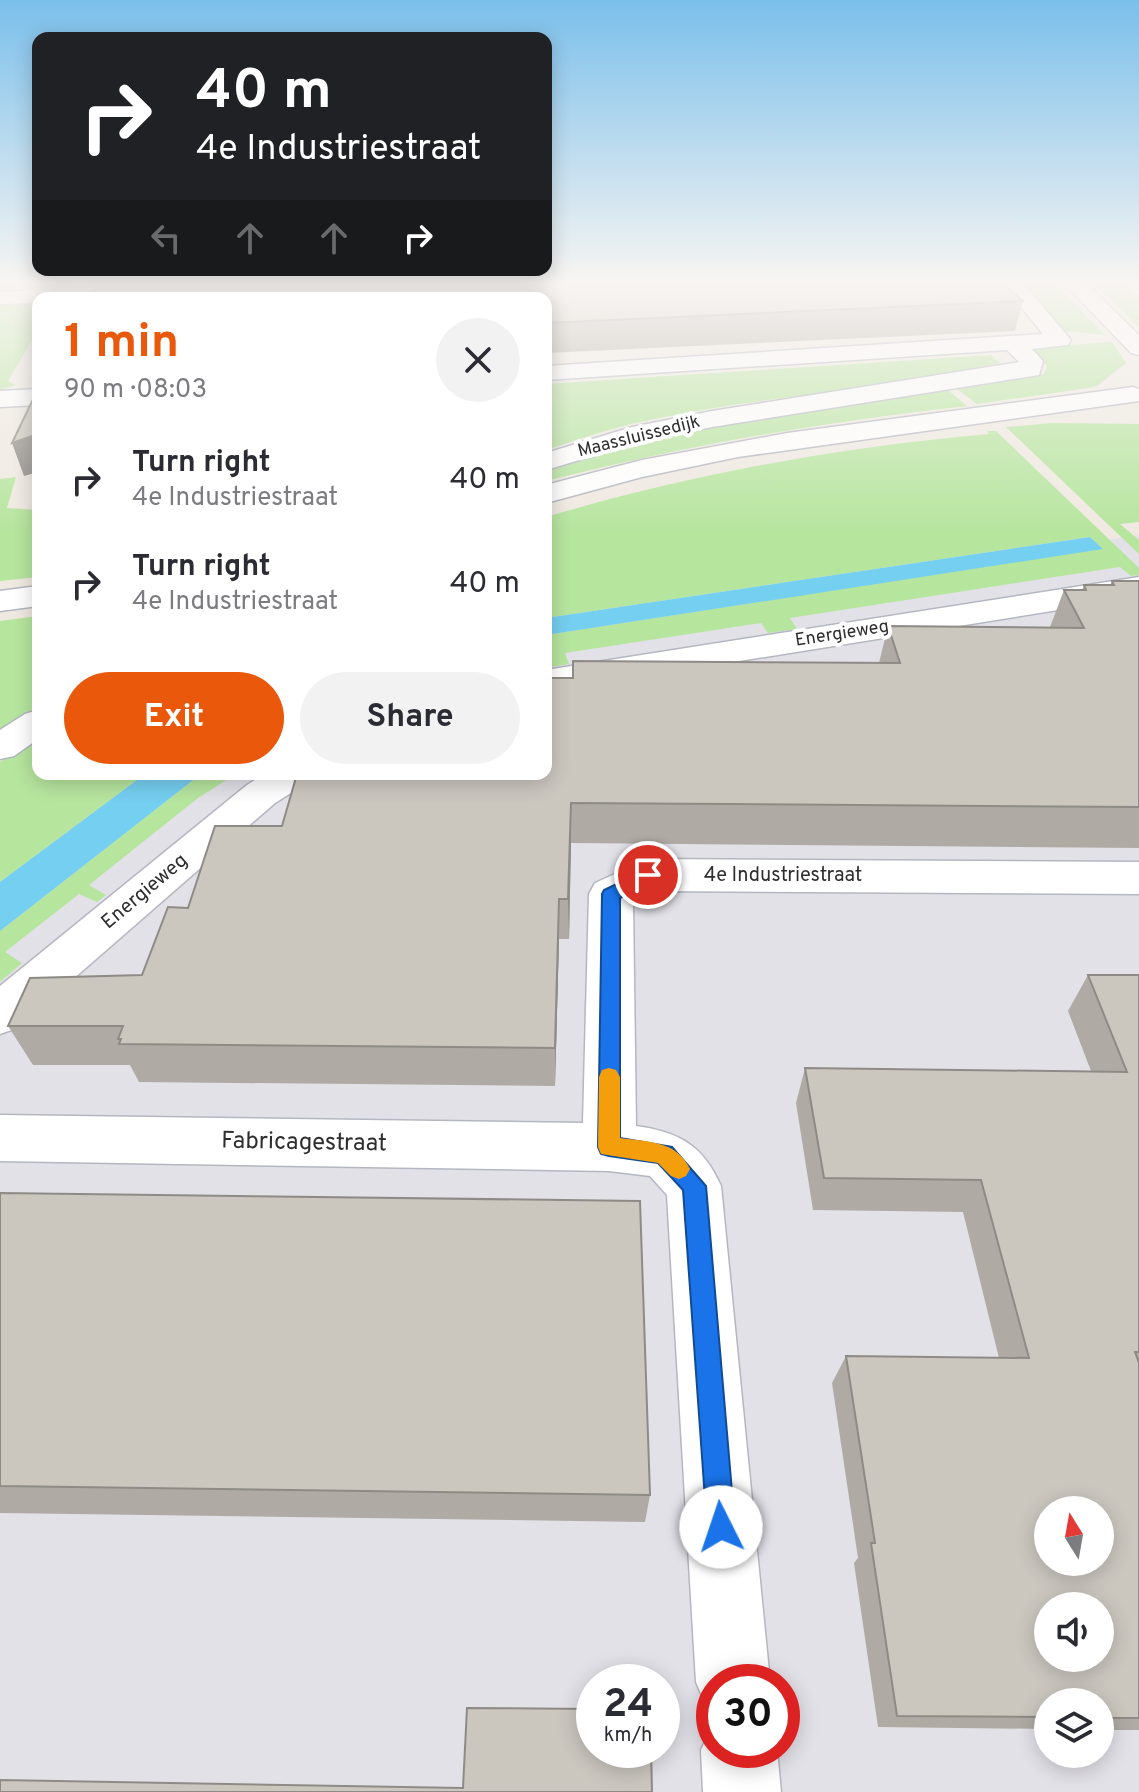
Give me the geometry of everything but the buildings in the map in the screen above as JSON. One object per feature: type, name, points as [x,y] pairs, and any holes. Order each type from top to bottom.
[{"type":"street","points":[[552,373],[676,365]]},
{"type":"street","name":"Maassluissedijk","points":[[552,460],[641,433],[712,419],[1030,370],[1031,365]]},
{"type":"street","points":[[21,398],[32,381]]},
{"type":"street","name":"Maassluissedijk","points":[[552,493],[709,455],[995,414],[1054,409],[1097,411],[1138,396]]},
{"type":"street","name":"Energieweg","points":[[552,680],[1139,587]]},
{"type":"street","points":[[0,601],[32,597]]},
{"type":"street","points":[[0,747],[32,726]]},
{"type":"street","name":"Energieweg","points":[[0,1014],[261,794],[283,780]]},
{"type":"street","name":"4e Industriestraat","points":[[609,1147],[611,894],[648,875],[1139,878]]},
{"type":"street","name":"Fabricagestraat","points":[[0,1138],[609,1147]]},
{"type":"street","points":[[609,1147],[664,1154],[694,1186],[732,1664]]},
{"type":"street","points":[[740,1768],[742,1792]]},
{"type":"shaded area","points":[[1139,535],[1139,1792],[0,1792],[0,907],[169,780],[552,780],[552,625]]},
{"type":"green space","points":[[0,365],[18,365],[8,381],[16,385],[0,390]]},
{"type":"green space","points":[[843,365],[992,365],[910,380],[685,413],[616,428],[552,448],[552,384]]},
{"type":"green space","points":[[1124,365],[1097,386],[1088,388],[977,404],[957,389],[1044,374],[1047,366]]},
{"type":"green space","points":[[948,390],[967,406],[755,436],[650,456],[552,480],[552,466],[645,440],[846,404]]},
{"type":"green space","points":[[1052,423],[1139,424],[1139,522],[1120,524],[1139,540],[1139,554],[1006,427]]},
{"type":"green space","points":[[987,431],[996,431],[1139,568],[1139,575],[1131,576],[1120,567],[790,618],[797,629],[768,633],[761,623],[565,653],[569,664],[552,667],[552,634],[1102,548],[1090,537],[552,617],[552,515],[766,464],[877,446],[989,434]]},
{"type":"green space","points":[[16,477],[7,508],[32,510],[32,578],[0,581],[0,479]]},
{"type":"green space","points":[[32,617],[32,710],[0,731],[0,621]]},
{"type":"green space","points":[[32,741],[32,780],[137,780],[0,882],[0,762]]},
{"type":"green space","points":[[193,780],[226,780],[198,798],[89,885],[106,895],[97,902],[79,894],[5,952],[22,963],[0,982],[0,931]]},
{"type":"water","points":[[1090,537],[1103,549],[552,634],[552,617]]},
{"type":"water","points":[[137,780],[193,780],[0,931],[0,882]]},
{"type":"slow traffic","points":[[609,1077],[609,1147],[664,1154],[679,1169]]},
{"type":"route","points":[[648,875],[611,894],[609,1147],[664,1154],[694,1186],[721,1527]]}]
